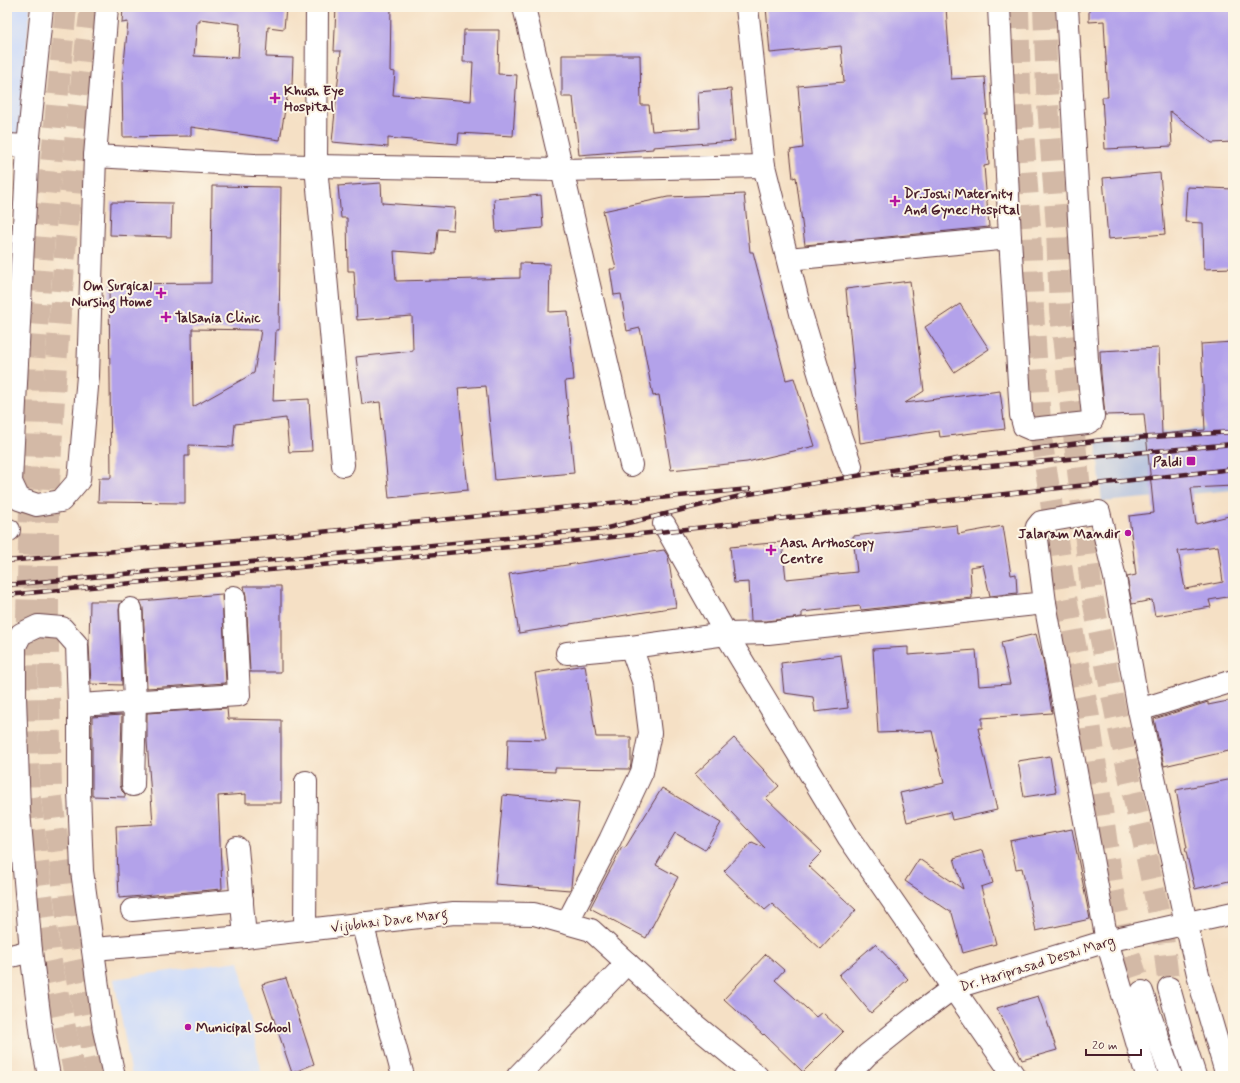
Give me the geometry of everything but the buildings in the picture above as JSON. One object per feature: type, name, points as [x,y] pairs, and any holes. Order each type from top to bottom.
[{"type":"street","points":[[42,7],[28,146],[11,482],[19,499],[37,505],[61,501],[79,480],[88,376],[95,156],[107,7]]},
{"type":"street","points":[[317,7],[316,166],[343,465]]},
{"type":"street","points":[[524,7],[631,465]]},
{"type":"street","points":[[747,7],[764,166],[801,313],[825,393],[851,466]]},
{"type":"street","points":[[999,7],[1010,238],[1021,415],[1023,424],[1027,428],[1031,429],[1087,423],[1090,422],[1093,416],[1087,360],[1067,7]]},
{"type":"street","points":[[7,145],[28,146]]},
{"type":"street","points":[[95,156],[254,165],[562,170],[764,166]]},
{"type":"street","points":[[788,259],[1010,238]]},
{"type":"street","points":[[1147,1076],[1108,941],[1045,603],[1036,531],[1036,527],[1041,522],[1099,513],[1115,578],[1139,710],[1186,923],[1201,987],[1227,1076]]},
{"type":"street","points":[[664,524],[726,634],[849,838],[1014,1076]]},
{"type":"street","points":[[79,705],[239,695],[234,597]]},
{"type":"street","points":[[567,653],[631,647],[726,634],[768,633],[1045,603]]},
{"type":"street","points":[[131,609],[135,701],[133,785]]},
{"type":"street","points":[[49,1076],[42,1044],[31,951],[19,811],[15,697],[16,646],[21,634],[38,626],[62,628],[77,645],[79,791],[82,871],[104,1030],[114,1076]]},
{"type":"street","points":[[567,923],[610,840],[642,772],[650,732],[644,684],[631,647]]},
{"type":"street","points":[[1139,710],[1233,681]]},
{"type":"street","points":[[305,930],[306,782]]},
{"type":"street","points":[[237,848],[245,937]]},
{"type":"street","points":[[132,910],[242,900]]},
{"type":"street","name":"Vijubhai Dave Marg","points":[[93,949],[245,937],[454,913],[534,914],[591,930],[696,1026],[757,1076]]},
{"type":"street","name":"Dr. Hariprasad Desai Marg","points":[[847,1076],[867,1055],[953,988],[1108,941],[1233,913]]},
{"type":"street","points":[[362,923],[403,1076]]},
{"type":"street","points":[[7,957],[31,951]]},
{"type":"street","points":[[518,1076],[627,963]]},
{"type":"street","points":[[1169,988],[1184,1045],[1195,1076]]},
{"type":"street","points":[[1142,992],[1172,1076]]},
{"type":"shaded area","points":[[7,7],[30,7],[19,133],[7,133]]},
{"type":"shaded area","points":[[1233,425],[1233,490],[1102,502],[1096,439]]},
{"type":"shaded area","name":"Municipal School","points":[[239,961],[262,1076],[132,1076],[114,979]]},
{"type":"tunnel","points":[[66,7],[34,363],[26,652],[29,791],[50,957],[75,1076]]},
{"type":"tunnel","points":[[91,7],[78,110],[56,364],[48,500],[48,652],[51,790],[72,954],[97,1076]]},
{"type":"tunnel","points":[[1018,7],[1020,89],[1030,228],[1033,310],[1041,438],[1066,597],[1089,717],[1113,888],[1122,933],[1142,992]]},
{"type":"tunnel","points":[[1044,7],[1047,90],[1057,228],[1060,310],[1092,595],[1162,928],[1169,988]]},
{"type":"railway","points":[[7,585],[603,529],[744,495],[957,459],[1102,440],[1233,432]]},
{"type":"railway","points":[[892,475],[1233,444]]},
{"type":"railway","points":[[7,595],[604,538],[1233,469]]},
{"type":"railway","points":[[7,561],[270,537],[749,489]]},
{"type":"place","name":"Khush Eye Hospital","points":[[275,98]]},
{"type":"place","name":"Dr.Joshi Maternity And Gynec Hospital","points":[[895,201]]},
{"type":"place","name":"Om Surgical Nursing Home","points":[[161,293]]},
{"type":"place","name":"Talsania Clinic","points":[[166,317]]},
{"type":"place","name":"Paldi","points":[[1191,461]]},
{"type":"place","name":"Jalaram Mandir","points":[[1128,533]]},
{"type":"place","name":"Aash Arthoscopy Centre","points":[[771,550]]},
{"type":"place","name":"Municipal School","points":[[188,1027]]}]
